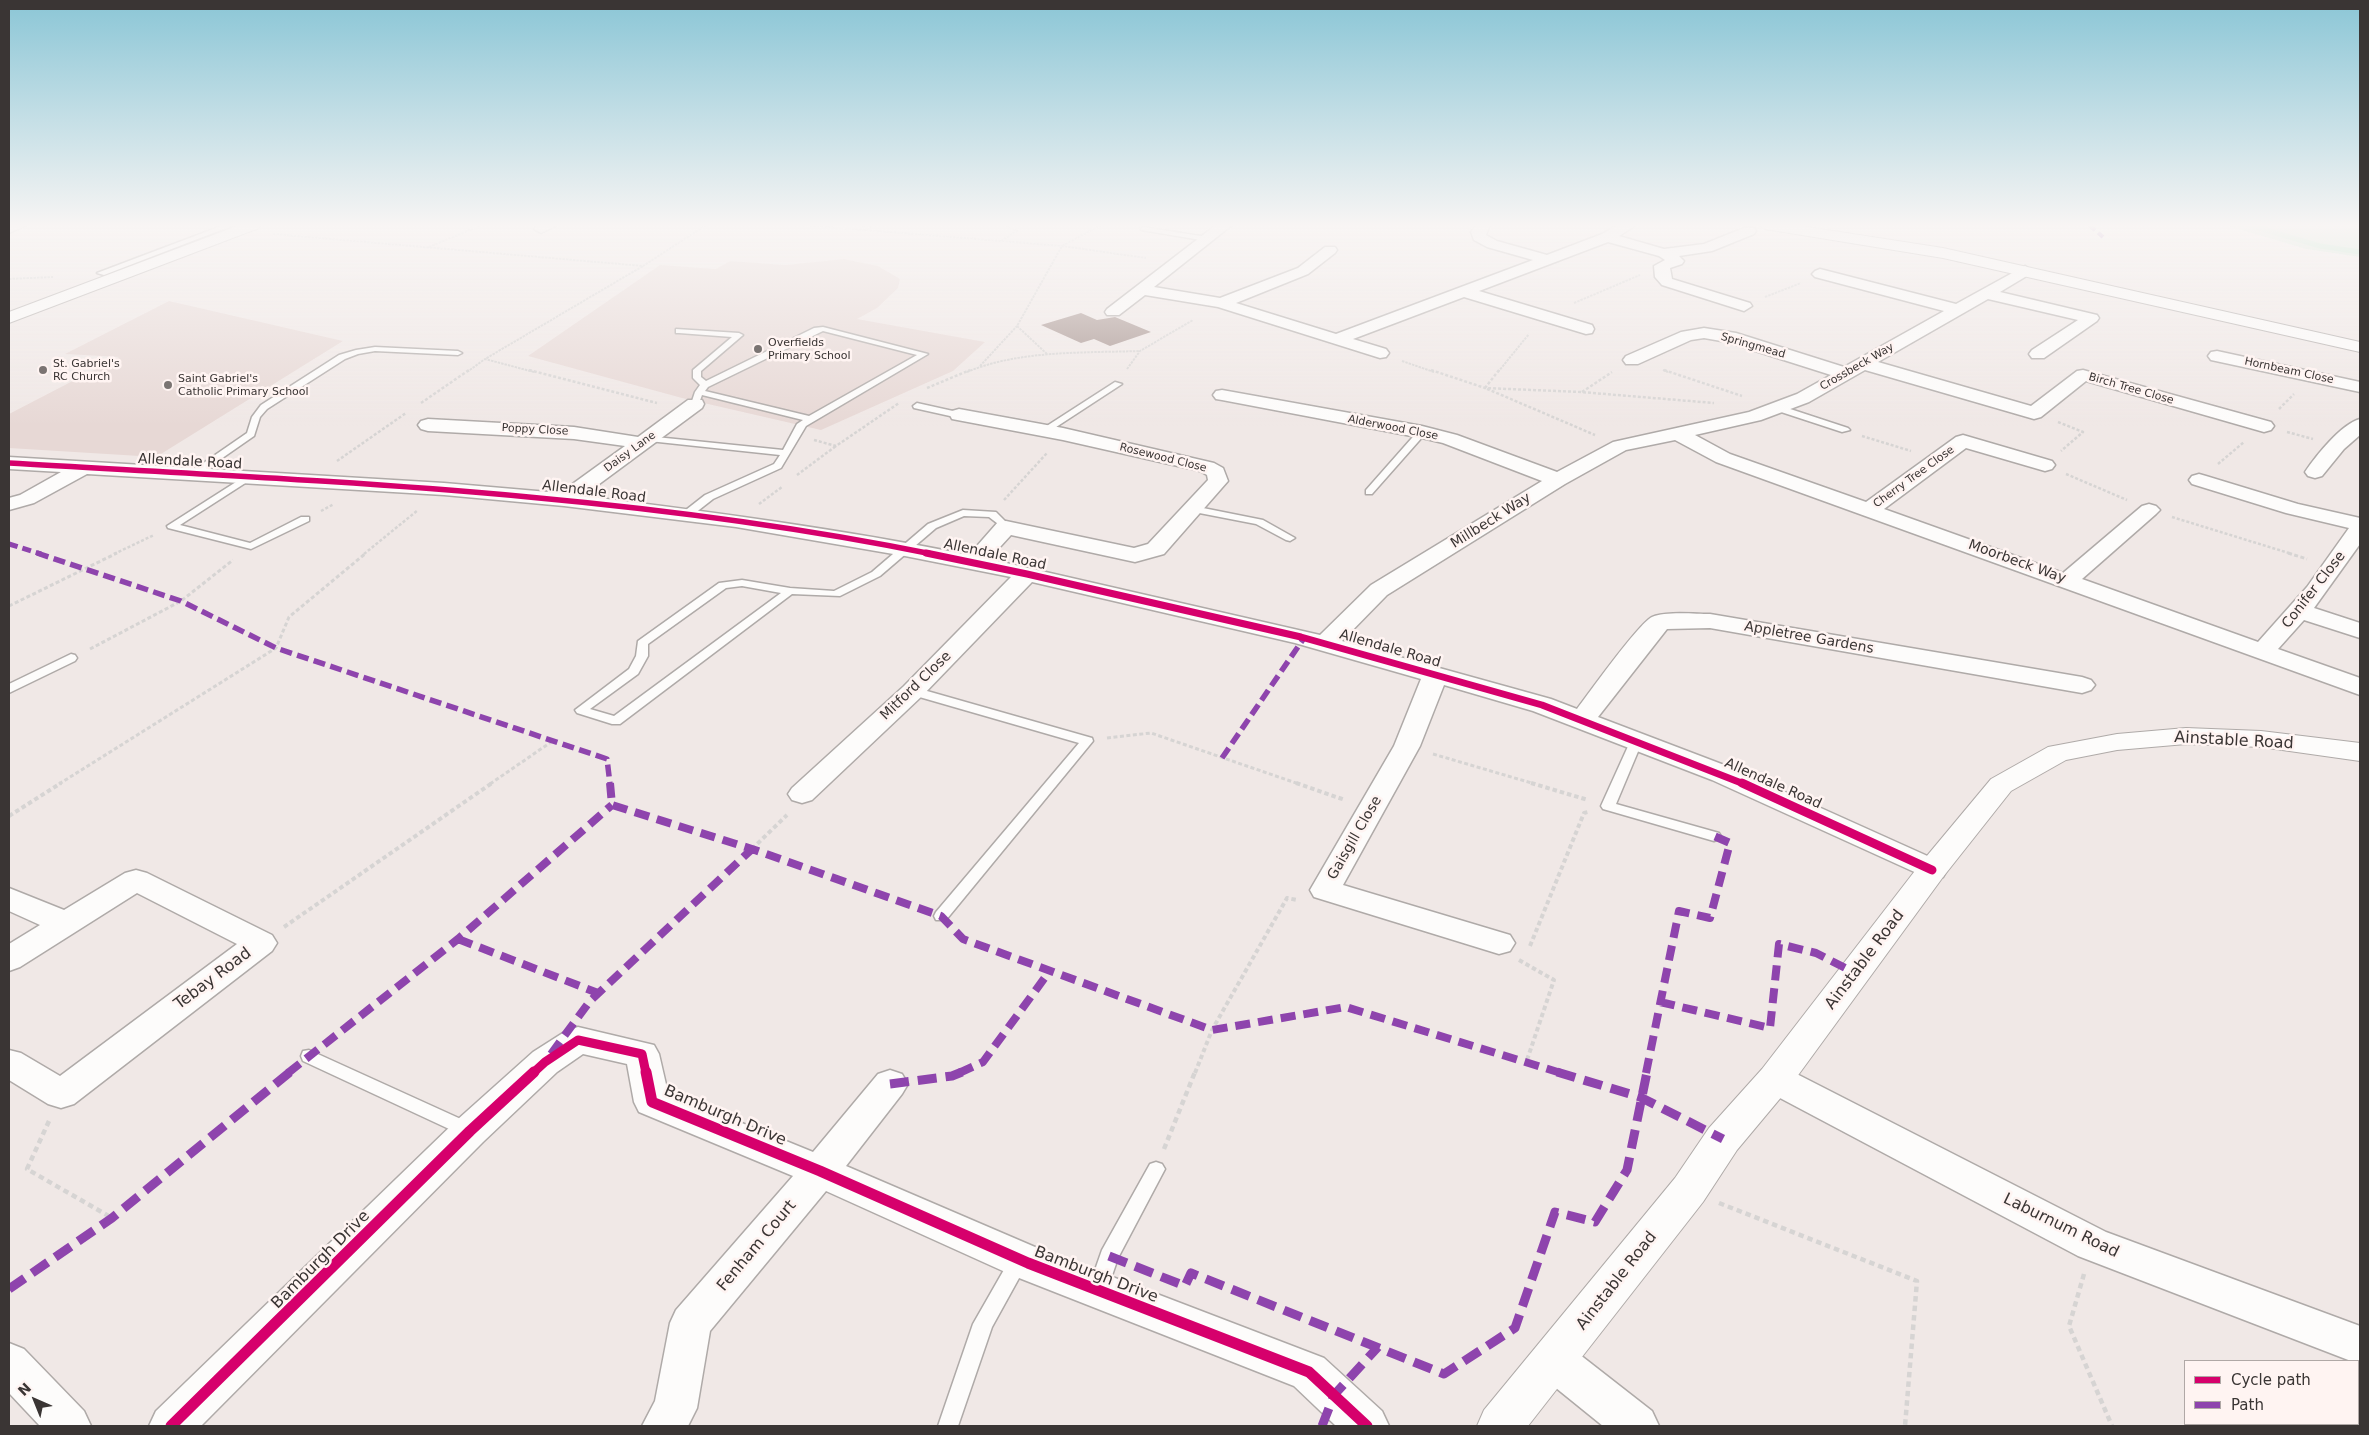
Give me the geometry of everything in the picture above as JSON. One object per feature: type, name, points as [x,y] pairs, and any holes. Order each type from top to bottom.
[{"type":"street","points":[[9,318],[79,292]]},
{"type":"street","points":[[1113,312],[1139,292]]},
{"type":"street","points":[[1154,292],[1221,303],[1380,353]]},
{"type":"street","points":[[1221,303],[1249,292]]},
{"type":"street","points":[[1338,339],[1464,292],[1586,329]]},
{"type":"street","points":[[1699,292],[1744,306]]},
{"type":"street","points":[[1891,292],[1956,310]]},
{"type":"street","points":[[2117,292],[2360,347]]},
{"type":"street","points":[[1985,293],[2091,318],[2038,354]]},
{"type":"street","name":"Crossbeck Way","points":[[1677,433],[1754,416],[1804,398],[1985,293]]},
{"type":"street","name":"Springmead","points":[[1632,360],[1687,336],[1704,334],[1730,337],[1846,374]]},
{"type":"street","name":"Hornbeam Close","points":[[2217,356],[2286,372],[2311,374],[2360,387]]},
{"type":"street","name":"Birch Tree Close","points":[[1865,364],[2034,413],[2083,375],[2264,426]]},
{"type":"street","name":"Daisy Lane","points":[[564,500],[645,441],[700,394]]},
{"type":"street","name":"Alderwood Close","points":[[1222,395],[1422,432],[1450,439],[1558,480]]},
{"type":"street","name":"Rosewood Close","points":[[959,414],[1207,467],[1216,472],[1218,481],[1156,549],[1135,554],[1006,527]]},
{"type":"street","name":"Poppy Close","points":[[428,425],[574,432],[645,441]]},
{"type":"street","name":"Millbeck Way","points":[[1326,644],[1379,590],[1558,480],[1620,446],[1677,433]]},
{"type":"street","name":"Moorbeck Way","points":[[1677,433],[1723,458],[2264,650],[2360,687]]},
{"type":"street","points":[[2315,472],[2351,436]]},
{"type":"street","name":"Cherry Tree Close","points":[[1869,510],[1963,441],[2045,465]]},
{"type":"street","name":"Allendale Road","points":[[9,463],[192,475],[309,480],[444,489],[564,500],[686,515],[905,549],[1027,574],[1326,644],[1542,705],[1722,774],[1932,870]]},
{"type":"street","points":[[9,504],[27,499],[83,468]]},
{"type":"street","points":[[2199,480],[2293,509],[2360,526]]},
{"type":"street","points":[[2068,580],[2149,510]]},
{"type":"street","name":"Conifer Close","points":[[2264,650],[2301,611],[2336,568],[2360,526]]},
{"type":"street","points":[[974,563],[1006,527]]},
{"type":"street","name":"Mitford Close","points":[[802,794],[913,691],[1027,574]]},
{"type":"street","points":[[2301,611],[2360,631]]},
{"type":"street","name":"Appletree Gardens","points":[[1582,721],[1645,638],[1660,622],[1710,621],[2082,685]]},
{"type":"street","name":"Gaisgill Close","points":[[1435,675],[1407,746],[1325,890],[1499,943]]},
{"type":"street","name":"Ainstable Road","points":[[1500,1426],[1555,1361],[1689,1190],[1724,1139],[1775,1079],[1932,870],[2001,785],[2058,754],[2116,742],[2186,736],[2261,739],[2360,752]]},
{"type":"street","name":"Tebay Road","points":[[9,959],[136,880],[261,943],[61,1094]]},
{"type":"street","points":[[9,899],[66,923]]},
{"type":"street","name":"Bamburgh Drive","points":[[172,1426],[470,1131],[545,1062],[578,1040],[642,1054],[652,1102],[820,1171],[1020,1260],[1309,1372],[1368,1426]]},
{"type":"street","points":[[9,1063],[61,1094]]},
{"type":"street","name":"Laburnum Road","points":[[1775,1079],[2092,1244],[2360,1345]]},
{"type":"street","name":"Fenham Court","points":[[664,1426],[675,1408],[691,1323],[820,1171],[890,1084]]},
{"type":"street","points":[[1555,1361],[1638,1426]]},
{"type":"street","points":[[9,1362],[69,1426]]},
{"type":"lane","points":[[686,515],[709,497],[778,466],[802,424],[924,354],[823,329],[807,334],[700,394]]},
{"type":"lane","points":[[679,331],[739,335],[697,370],[696,378],[700,394]]},
{"type":"lane","points":[[192,475],[250,434],[256,417],[264,407],[349,354],[374,349],[458,353]]},
{"type":"lane","points":[[1044,431],[1118,384]]},
{"type":"lane","points":[[700,394],[810,419]]},
{"type":"lane","points":[[917,406],[959,414]]},
{"type":"lane","points":[[1778,408],[1845,430]]},
{"type":"lane","points":[[1369,492],[1422,432]]},
{"type":"lane","points":[[645,441],[787,453]]},
{"type":"lane","points":[[172,526],[247,478]]},
{"type":"lane","points":[[1193,509],[1259,522],[1290,538]]},
{"type":"lane","points":[[790,591],[616,721],[581,710],[634,671],[642,656],[642,643],[723,585],[742,583],[790,591],[836,594],[876,574],[932,526],[963,513],[992,514],[1006,527]]},
{"type":"lane","points":[[172,526],[251,546],[305,519]]},
{"type":"lane","points":[[9,689],[72,658]]},
{"type":"lane","points":[[913,691],[1087,741],[941,916]]},
{"type":"lane","points":[[1636,742],[1608,806],[1714,836]]},
{"type":"lane","points":[[309,1056],[470,1131]]},
{"type":"lane","points":[[1098,1290],[1109,1256],[1156,1168]]},
{"type":"lane","points":[[948,1426],[983,1324],[1020,1260]]},
{"type":"path","points":[[980,366],[1017,326],[1036,292]]},
{"type":"path","points":[[1485,388],[1544,315],[1593,292]]},
{"type":"path","points":[[1017,326],[1047,354]]},
{"type":"path","points":[[1380,353],[1485,388],[1620,446]]},
{"type":"path","points":[[421,403],[485,359]]},
{"type":"path","points":[[1581,392],[1632,360],[1778,408]]},
{"type":"path","points":[[2199,480],[2264,426],[2311,374]]},
{"type":"path","points":[[1485,388],[1581,392],[1709,401],[1754,416]]},
{"type":"path","points":[[309,480],[413,409]]},
{"type":"path","points":[[2264,426],[2351,436]]},
{"type":"path","points":[[1845,430],[1938,460]]},
{"type":"path","points":[[9,816],[276,648],[289,617],[444,489]]},
{"type":"path","points":[[9,606],[172,526]]},
{"type":"path","points":[[72,658],[181,602],[251,546]]},
{"type":"path","points":[[1087,741],[1151,733],[1371,809]]},
{"type":"path","points":[[261,943],[554,740]]},
{"type":"path","points":[[1407,746],[1608,806]]},
{"type":"path","points":[[752,849],[794,808],[802,794]]},
{"type":"path","points":[[1523,963],[1584,813],[1608,806]]},
{"type":"path","points":[[1156,1168],[1212,1030],[1286,898],[1313,904],[1325,890]]},
{"type":"path","points":[[1499,943],[1523,963],[1554,980],[1526,1063]]},
{"type":"path","points":[[61,1094],[26,1169],[112,1218]]},
{"type":"path","points":[[1689,1190],[1917,1281],[1905,1426]]},
{"type":"path","points":[[2092,1244],[2069,1326],[2112,1426]]},
{"type":"shaded area","name":"Overfields Primary School","points":[[621,292],[894,292],[877,308],[857,319],[985,342],[953,371],[821,430],[682,398],[528,356]]},
{"type":"shaded area","name":"Saint Gabriel's Catholic Primary School","points":[[169,301],[343,341],[156,457],[9,448],[9,414],[119,357],[65,354]]},
{"type":"building","points":[[1081,313],[1097,320],[1115,317],[1151,332],[1110,346],[1094,339],[1081,343],[1041,325]]},
{"type":"marked path","points":[[9,544],[181,601],[276,648],[607,759],[612,805],[752,849],[941,916],[963,939],[1212,1030],[1346,1007],[1640,1097],[1723,1139]]},
{"type":"marked path","points":[[1222,758],[1304,638]]},
{"type":"marked path","points":[[9,1289],[112,1218],[309,1056],[458,939],[612,805]]},
{"type":"marked path","points":[[1109,1256],[1185,1286],[1191,1273],[1444,1374],[1515,1328],[1555,1212],[1595,1222],[1627,1170],[1679,911],[1710,918],[1730,843],[1714,836]]},
{"type":"marked path","points":[[551,1054],[590,1001],[752,849]]},
{"type":"marked path","points":[[458,939],[598,993]]},
{"type":"marked path","points":[[1660,1002],[1770,1028],[1779,944],[1816,953],[1855,973]]},
{"type":"marked path","points":[[890,1084],[952,1076],[983,1062],[1049,972]]},
{"type":"marked path","points":[[1322,1426],[1334,1395],[1378,1347]]},
{"type":"cycle path","points":[[9,463],[444,489],[564,500],[736,521],[905,549],[1027,574],[1301,637],[1542,705],[1722,774],[1932,870]]},
{"type":"cycle path","points":[[171,1426],[470,1131],[545,1062],[578,1040],[642,1054],[652,1102],[820,1171],[1028,1263],[1309,1372],[1367,1426]]},
{"type":"place","name":"Overfields Primary School","points":[[758,349]]},
{"type":"place","name":"St. Gabriel's RC Church","points":[[43,370]]},
{"type":"place","name":"Saint Gabriel's Catholic Primary School","points":[[168,385]]}]
